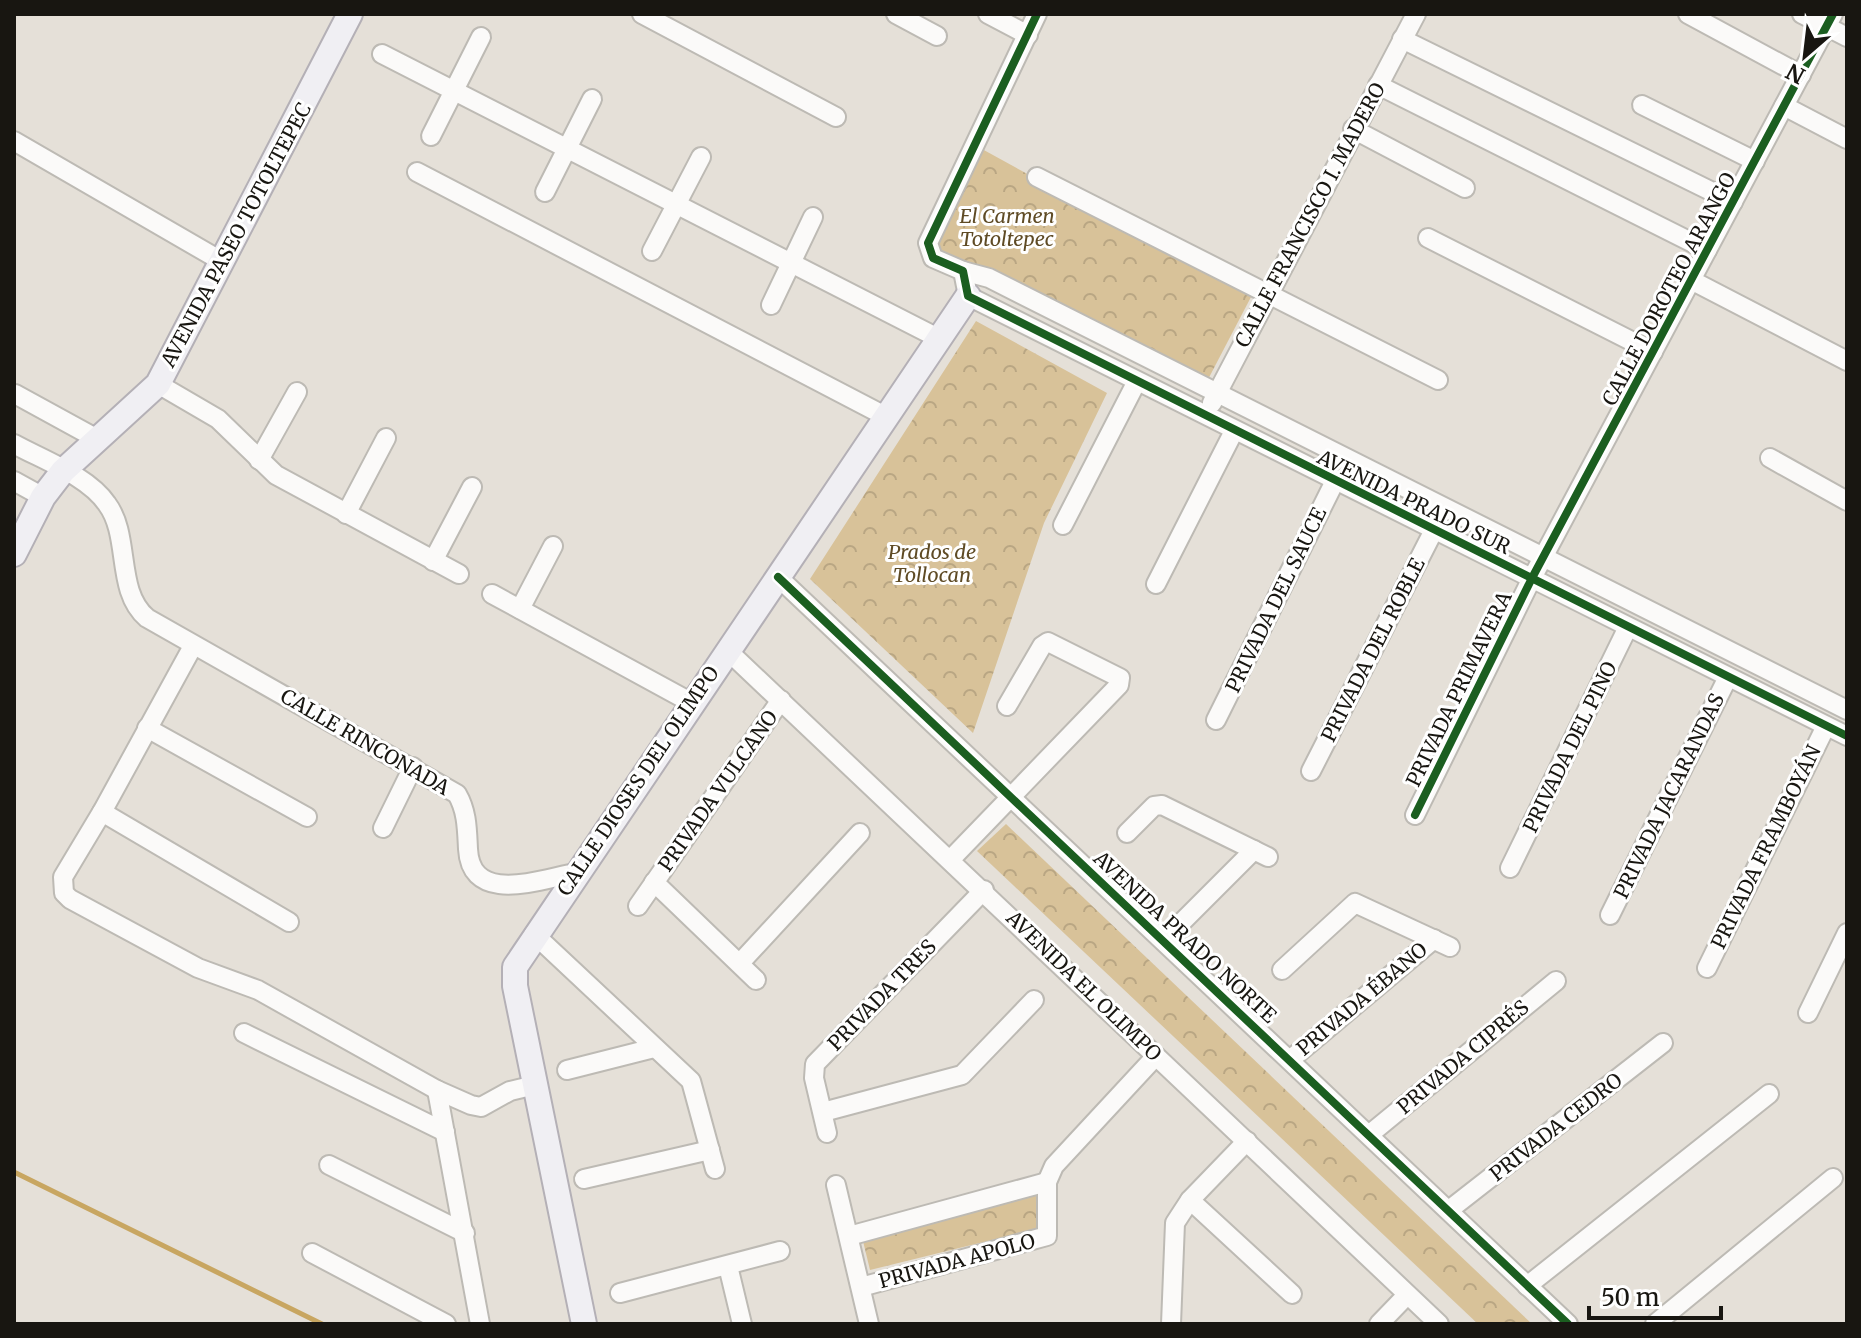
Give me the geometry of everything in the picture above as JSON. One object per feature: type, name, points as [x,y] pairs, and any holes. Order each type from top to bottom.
[{"type":"main road","name":"AVENIDA PASEO TOTOLTEPEC","points":[[14,554],[43,497],[63,471],[158,384],[350,14]]},
{"type":"main road","name":"CALLE DIOSES DEL OLIMPO","points":[[584,1324],[514,977],[519,957],[968,296]]},
{"type":"street","points":[[642,14],[836,117]]},
{"type":"street","points":[[896,14],[937,36]]},
{"type":"street","points":[[988,14],[1028,35]]},
{"type":"street","points":[[1037,14],[928,243],[933,258],[989,278],[1216,395],[1847,710]]},
{"type":"street","name":"CALLE FRANCISCO I. MADERO","points":[[1205,416],[1416,14]]},
{"type":"street","points":[[1688,14],[1801,75]]},
{"type":"street","points":[[1802,14],[1829,20],[1847,37]]},
{"type":"street","name":"CALLE DOROTEO ARANGO","points":[[1532,578],[1707,250],[1729,200],[1755,161],[1829,20]]},
{"type":"street","points":[[431,136],[481,37]]},
{"type":"street","points":[[1402,39],[1729,200]]},
{"type":"street","points":[[382,54],[938,338]]},
{"type":"street","points":[[1378,85],[1707,250]]},
{"type":"street","points":[[545,192],[592,99]]},
{"type":"street","points":[[1642,105],[1755,161]]},
{"type":"street","points":[[1784,106],[1847,139]]},
{"type":"street","points":[[1353,129],[1465,188]]},
{"type":"street","points":[[14,141],[223,262]]},
{"type":"street","points":[[652,251],[701,157]]},
{"type":"street","points":[[417,172],[885,416]]},
{"type":"street","points":[[1037,177],[1438,380]]},
{"type":"street","points":[[771,305],[813,217]]},
{"type":"street","points":[[1428,238],[1653,352]]},
{"type":"street","points":[[963,271],[968,296]]},
{"type":"street","points":[[1691,280],[1847,361]]},
{"type":"street","name":"AVENIDA PRADO SUR","points":[[968,296],[1136,383],[1847,736]]},
{"type":"street","points":[[1063,525],[1136,383]]},
{"type":"street","points":[[158,384],[218,419],[276,475],[459,574]]},
{"type":"street","points":[[259,460],[297,392]]},
{"type":"street","points":[[15,394],[99,440]]},
{"type":"street","points":[[1156,584],[1234,431]]},
{"type":"street","points":[[346,514],[386,438]]},
{"type":"street","name":"CALLE RINCONADA","points":[[14,444],[97,493],[111,509],[138,611],[193,646],[446,786],[464,805],[468,857],[477,874],[525,887],[577,873]]},
{"type":"street","points":[[1770,458],[1847,501]]},
{"type":"street","points":[[14,481],[43,497]]},
{"type":"street","name":"PRIVADA DEL SAUCE","points":[[1216,720],[1335,481]]},
{"type":"street","points":[[433,561],[472,487]]},
{"type":"street","name":"PRIVADA DEL ROBLE","points":[[1311,771],[1434,530]]},
{"type":"street","points":[[520,609],[553,546]]},
{"type":"street","name":"AVENIDA PRADO NORTE","points":[[778,577],[1568,1324]]},
{"type":"street","name":"PRIVADA PRIMAVERA","points":[[1415,815],[1532,578]]},
{"type":"street","points":[[492,594],[692,703]]},
{"type":"street","name":"PRIVADA DEL PINO","points":[[1510,868],[1628,627]]},
{"type":"street","points":[[951,859],[1119,685],[1120,678],[1048,642],[1042,646],[1007,706]]},
{"type":"street","points":[[193,646],[147,728],[105,814],[63,877],[64,893],[198,968],[258,990],[437,1090],[481,1107],[510,1091],[535,1085]]},
{"type":"street","name":"AVENIDA EL OLIMPO","points":[[727,650],[1439,1324]]},
{"type":"street","name":"PRIVADA JACARANDAS","points":[[1610,915],[1728,677]]},
{"type":"street","name":"PRIVADA VULCANO","points":[[638,906],[781,700]]},
{"type":"street","name":"PRIVADA FRAMBOYÁN","points":[[1707,968],[1826,726]]},
{"type":"street","points":[[147,728],[307,817]]},
{"type":"street","points":[[383,828],[413,767]]},
{"type":"street","points":[[1127,833],[1154,806],[1162,805],[1261,853],[1164,940]]},
{"type":"street","points":[[105,814],[289,922]]},
{"type":"street","points":[[740,963],[860,833]]},
{"type":"street","name":"PRIVADA VULCANO","points":[[654,882],[756,980]]},
{"type":"street","name":"PRIVADA TRES","points":[[827,1133],[814,1078],[815,1064],[984,890]]},
{"type":"street","name":"PRIVADA ÉBANO","points":[[1282,970],[1355,903],[1442,943],[1291,1059]]},
{"type":"street","points":[[1808,1013],[1847,933]]},
{"type":"street","points":[[534,934],[691,1081],[715,1169]]},
{"type":"street","name":"PRIVADA CIPRÉS","points":[[1370,1134],[1556,981]]},
{"type":"street","points":[[823,1112],[962,1075],[1034,1000]]},
{"type":"street","points":[[244,1033],[445,1132]]},
{"type":"street","name":"PRIVADA CEDRO","points":[[1449,1210],[1663,1043]]},
{"type":"street","points":[[567,1070],[654,1048]]},
{"type":"street","points":[[849,1236],[1047,1182],[1059,1158],[1156,1056]]},
{"type":"street","points":[[437,1090],[480,1324]]},
{"type":"street","points":[[1527,1286],[1769,1094]]},
{"type":"street","points":[[1171,1324],[1175,1223],[1190,1200],[1247,1141]]},
{"type":"street","points":[[584,1179],[710,1150]]},
{"type":"street","points":[[329,1165],[465,1233]]},
{"type":"street","points":[[1655,1324],[1833,1178]]},
{"type":"street","name":"PRIVADA APOLO","points":[[861,1287],[1041,1240],[1049,1231],[1047,1182]]},
{"type":"street","name":"PRIVADA APOLO","points":[[836,1185],[869,1324]]},
{"type":"street","points":[[1190,1200],[1292,1294]]},
{"type":"street","points":[[620,1293],[780,1251]]},
{"type":"street","points":[[312,1253],[446,1324]]},
{"type":"street","points":[[728,1266],[742,1324]]},
{"type":"street","points":[[1379,1324],[1407,1295]]},
{"type":"green space","name":"El Carmen Totoltepec","points":[[982,149],[1251,297],[1203,389],[928,251]]},
{"type":"green space","name":"Prados de Tollocan","points":[[976,321],[1107,393],[1044,523],[973,733],[810,579]]},
{"type":"green space","points":[[1006,824],[1532,1324],[1478,1324],[977,851]]},
{"type":"green space","points":[[1040,1193],[1040,1228],[870,1270],[863,1241]]},
{"type":"waterway","points":[[14,1172],[322,1324]]},
{"type":"cycle path","points":[[1037,14],[928,243],[933,258],[963,271],[968,296],[1847,736]]},
{"type":"cycle path","points":[[1415,815],[1532,578],[1833,14]]},
{"type":"cycle path","points":[[778,577],[1568,1324]]}]
